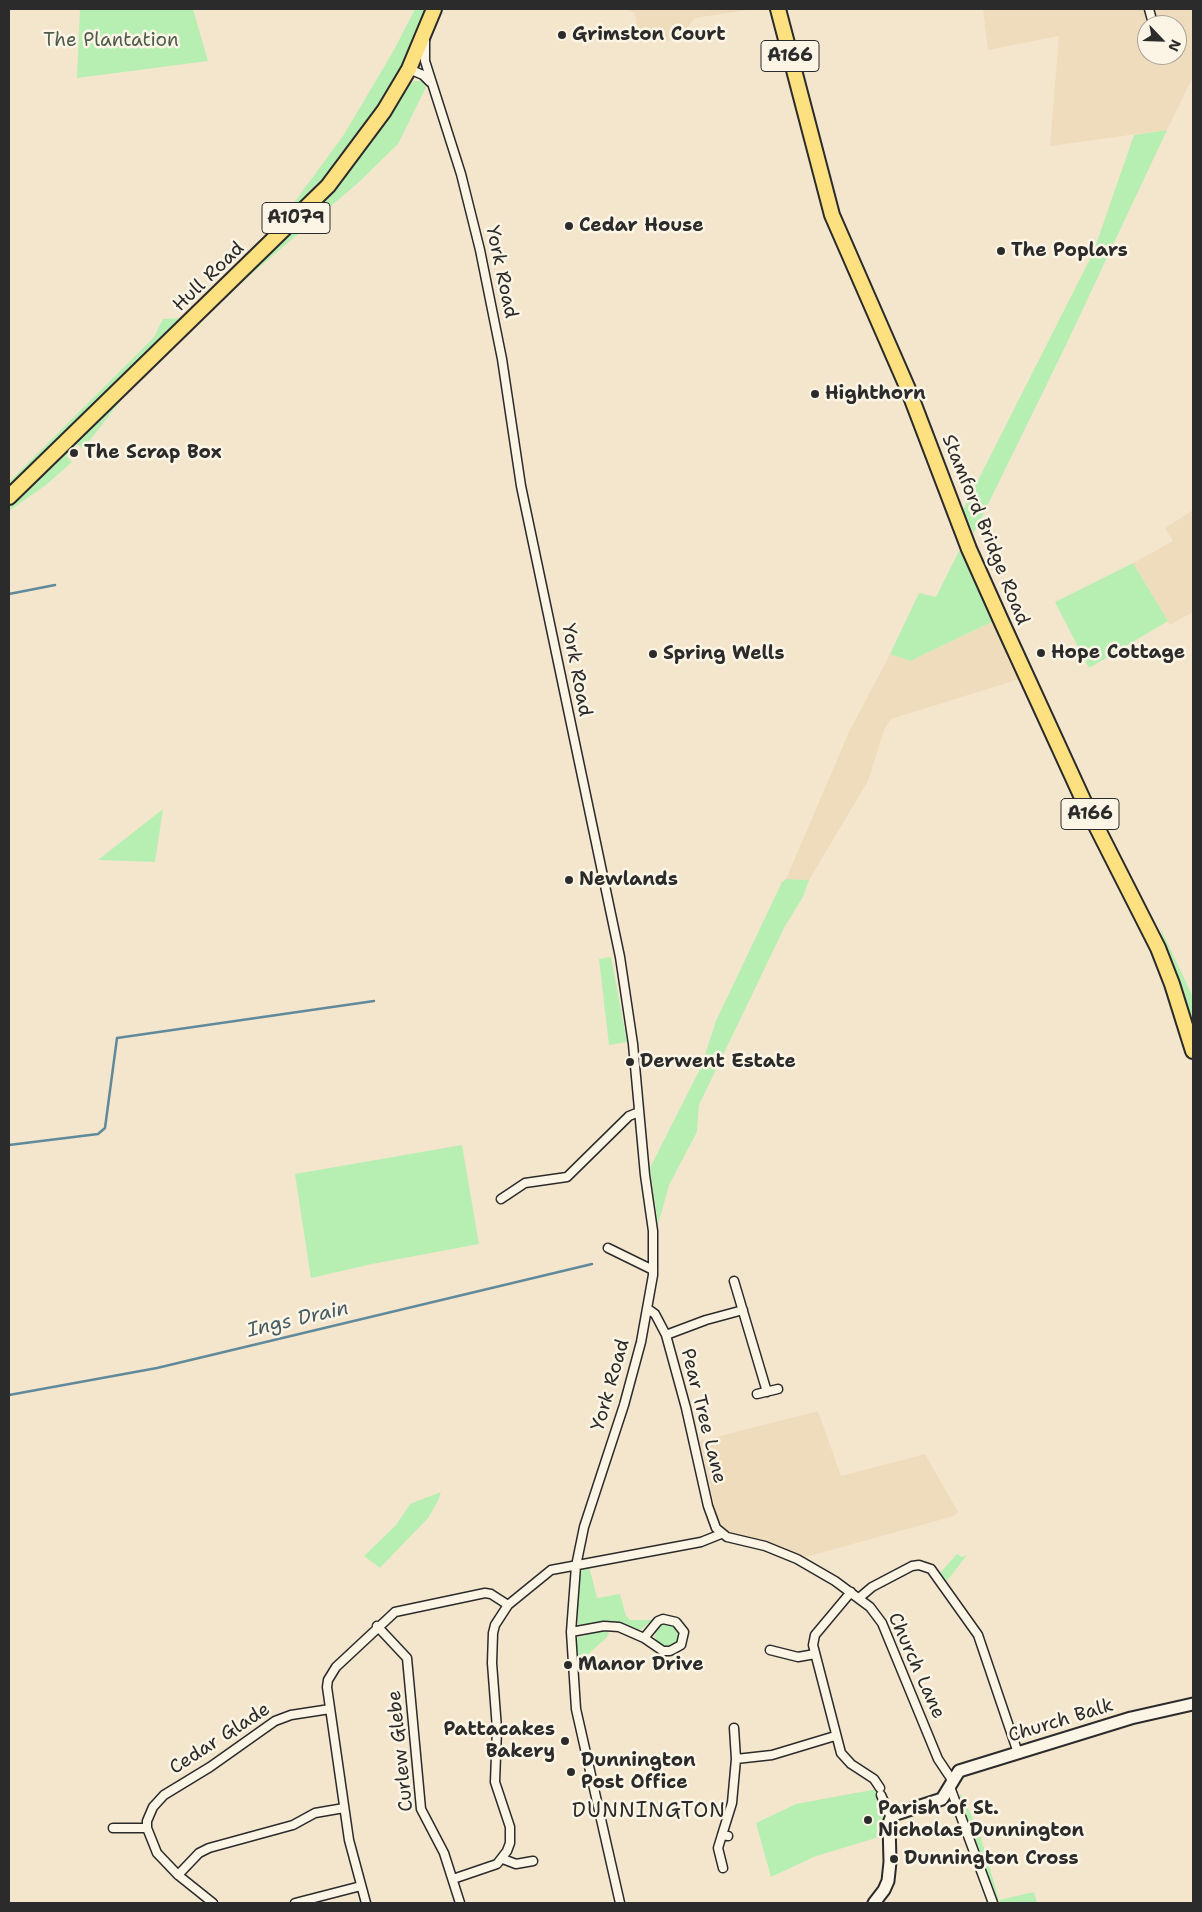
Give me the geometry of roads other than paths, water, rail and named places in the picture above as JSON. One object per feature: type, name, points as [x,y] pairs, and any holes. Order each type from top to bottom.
[{"type":"highway","name":"Hull Road","points":[[9,497],[328,186],[384,111],[409,69],[434,9]]},
{"type":"highway","name":"Stamford Bridge Road","points":[[778,9],[832,215],[908,389],[966,540],[1003,624],[1085,804],[1158,948],[1172,984],[1193,1052]]},
{"type":"street","name":"York Road","points":[[425,34],[425,61],[471,209],[502,359],[522,491],[625,983],[654,1248],[648,1309],[635,1368],[584,1527],[576,1566],[571,1632],[576,1709],[620,1903]]},
{"type":"street","points":[[409,69],[423,75],[432,86]]},
{"type":"street","points":[[501,1199],[525,1183],[567,1178],[629,1116],[639,1112]]},
{"type":"street","points":[[608,1248],[653,1270]]},
{"type":"street","points":[[734,1281],[767,1392]]},
{"type":"street","name":"Pear Tree Lane","points":[[648,1309],[655,1314],[666,1334],[686,1408],[708,1506],[716,1528],[721,1534]]},
{"type":"street","points":[[666,1334],[743,1310]]},
{"type":"street","points":[[757,1394],[778,1389]]},
{"type":"street","points":[[453,1879],[488,1868],[502,1858],[507,1851],[511,1834],[495,1782],[497,1740],[492,1643],[496,1625],[508,1605],[551,1570],[701,1542],[721,1534]]},
{"type":"street","name":"Church Lane","points":[[721,1534],[765,1546],[797,1559],[859,1598],[870,1607],[882,1623],[938,1759],[951,1784],[993,1903]]},
{"type":"street","points":[[859,1598],[872,1587],[912,1566],[919,1565],[931,1569],[978,1636],[1018,1753]]},
{"type":"street","points":[[851,1592],[815,1635],[813,1640],[836,1736],[845,1759],[874,1779],[891,1818],[889,1823],[890,1862],[888,1881],[874,1903]]},
{"type":"street","points":[[366,1903],[353,1856],[344,1808],[327,1687],[332,1673],[377,1626],[395,1612],[404,1608],[485,1593],[491,1594],[508,1605]]},
{"type":"street","points":[[571,1632],[612,1626],[644,1638],[655,1647],[670,1651],[681,1645],[684,1632],[676,1622],[663,1619],[658,1621],[644,1638]]},
{"type":"street","name":"Curlew Glebe","points":[[377,1626],[404,1654],[408,1663],[420,1809],[444,1853],[460,1903]]},
{"type":"street","points":[[770,1650],[798,1658],[815,1654]]},
{"type":"street","name":"Church Balk","points":[[891,1818],[896,1814],[942,1799],[959,1771],[1131,1718],[1193,1704]]},
{"type":"street","name":"Cedar Glade","points":[[147,1828],[149,1815],[164,1795],[210,1768],[275,1721],[291,1715],[330,1709]]},
{"type":"street","points":[[723,1868],[718,1848],[726,1836],[732,1803],[736,1759],[734,1728]]},
{"type":"street","points":[[736,1759],[772,1755],[836,1736]]},
{"type":"street","points":[[178,1875],[199,1853],[209,1848],[292,1825],[316,1813],[344,1808]]},
{"type":"street","points":[[112,1828],[147,1828],[157,1853],[178,1875],[213,1903]]},
{"type":"street","points":[[502,1858],[516,1864],[533,1861]]},
{"type":"street","points":[[295,1903],[361,1886]]},
{"type":"waterway","points":[[9,594],[55,585]]},
{"type":"waterway","points":[[9,1145],[98,1134],[105,1128],[117,1038],[374,1001]]},
{"type":"waterway","name":"Ings Drain","points":[[9,1395],[157,1368],[592,1264]]},
{"type":"place","name":"Grimston Court","points":[[562,35]]},
{"type":"place","name":"Cedar House","points":[[569,226]]},
{"type":"place","name":"The Poplars","points":[[1001,251]]},
{"type":"place","name":"Highthorn","points":[[815,394]]},
{"type":"place","name":"The Scrap Box","points":[[74,453]]},
{"type":"place","name":"Hope Cottage","points":[[1041,653]]},
{"type":"place","name":"Spring Wells","points":[[653,654]]},
{"type":"place","name":"Newlands","points":[[569,880]]},
{"type":"place","name":"Derwent Estate","points":[[630,1062]]},
{"type":"place","name":"Manor Drive","points":[[568,1665]]},
{"type":"place","name":"Pattacakes Bakery","points":[[565,1741]]},
{"type":"place","name":"Dunnington Post Office","points":[[571,1772]]},
{"type":"place","name":"Parish of St. Nicholas Dunnington","points":[[868,1820]]},
{"type":"place","name":"Dunnington Cross","points":[[894,1859]]},
{"type":"district","name":"DUNNINGTON","points":[[649,1812]]},
{"type":"park label","name":"The Plantation","points":[[111,41]]}]
